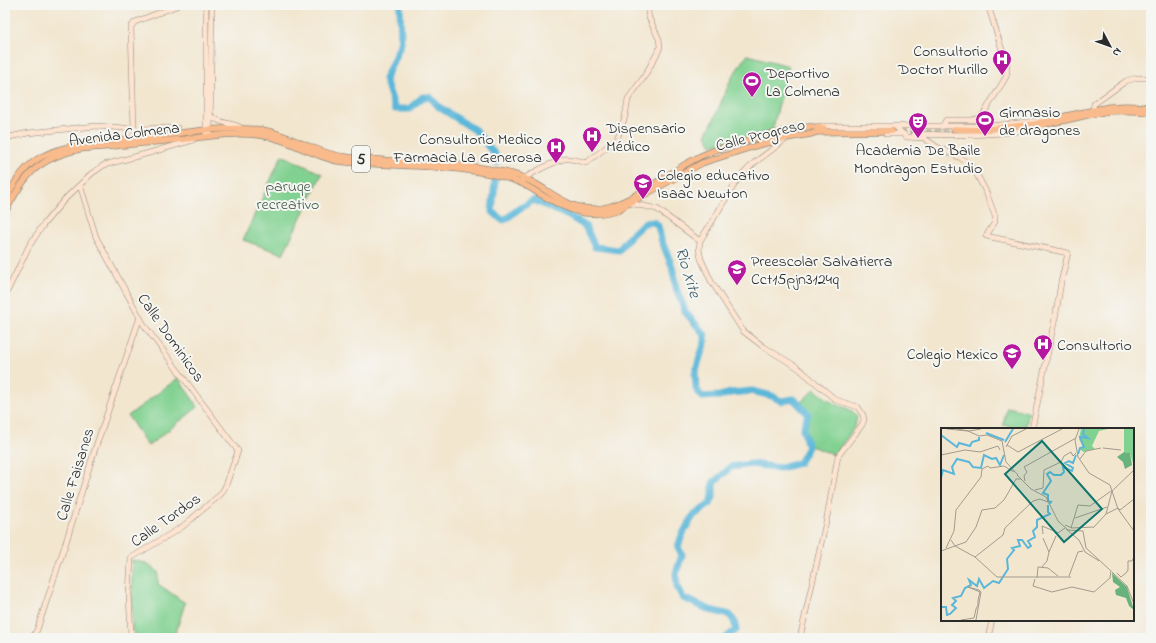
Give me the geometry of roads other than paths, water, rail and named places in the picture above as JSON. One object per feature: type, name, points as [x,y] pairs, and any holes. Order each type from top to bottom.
[{"type":"main road","points":[[1048,122],[1093,110],[1126,106],[1151,107]]},
{"type":"main road","points":[[955,131],[1001,130],[1109,111],[1124,110],[1151,112]]},
{"type":"main road","name":"Calle Progreso","points":[[523,180],[567,203],[586,208],[600,208],[619,203],[695,159],[711,152],[752,140],[810,126],[818,128],[893,129]]},
{"type":"main road","name":"5","points":[[206,134],[244,129],[254,130],[284,136],[322,152],[345,157],[459,165],[491,169],[523,180]]},
{"type":"main road","points":[[811,134],[821,132],[893,129]]},
{"type":"main road","name":"5","points":[[206,134],[260,135],[277,138],[326,159],[337,161],[468,170],[523,180]]},
{"type":"main road","name":"Avenida Colmena","points":[[5,201],[19,176],[29,166],[40,158],[59,150],[78,145],[159,135],[206,134]]},
{"type":"main road","name":"Avenida Colmena","points":[[5,212],[20,186],[34,170],[48,160],[62,154],[80,150],[206,134]]},
{"type":"main road","name":"Calle Progreso","points":[[523,180],[559,205],[573,211],[597,214],[617,210],[702,163],[718,157],[787,138],[811,134]]},
{"type":"street","points":[[134,128],[132,24],[179,5]]},
{"type":"street","points":[[205,5],[207,27],[206,134]]},
{"type":"street","points":[[206,134],[210,115],[212,5]]},
{"type":"street","points":[[523,180],[564,159],[572,159],[586,163],[617,139],[625,118],[628,99],[644,77],[660,46],[659,39],[649,18],[649,5]]},
{"type":"street","points":[[911,134],[917,131],[936,130],[942,127],[946,120],[972,120],[982,118],[1006,78],[1008,69],[988,5]]},
{"type":"street","points":[[1093,110],[1094,104],[1126,81],[1136,78],[1151,78]]},
{"type":"street","points":[[210,115],[220,122],[237,125],[244,129]]},
{"type":"street","points":[[893,129],[907,126],[942,127],[1048,122]]},
{"type":"street","name":"Calle Progreso","points":[[811,134],[990,134],[1034,128],[1048,122]]},
{"type":"street","points":[[5,138],[28,133],[96,126],[177,128],[159,135]]},
{"type":"street","points":[[902,134],[907,126]]},
{"type":"street","points":[[942,127],[948,135]]},
{"type":"street","points":[[893,129],[906,137],[924,138],[937,147],[961,158],[974,169],[986,192],[995,216],[994,222],[986,236],[1068,253],[1032,428]]},
{"type":"street","points":[[5,296],[29,246],[43,225],[64,200],[91,174],[104,165],[150,154],[206,134]]},
{"type":"street","points":[[787,138],[747,169],[730,190],[700,243],[701,259],[711,281],[743,331],[764,347],[797,367],[836,400],[858,407],[863,415],[864,420],[862,425],[838,456],[831,497],[800,638]]},
{"type":"street","name":"Calle Dominicos","points":[[80,185],[96,237],[144,325],[238,451]]},
{"type":"street","points":[[630,203],[657,209],[700,243]]},
{"type":"street","name":"Calle Faisanes","points":[[32,638],[37,630],[94,452],[140,317]]},
{"type":"street","name":"Calle Tordos","points":[[131,638],[129,593],[131,558],[182,526],[221,494],[226,485],[238,451]]},
{"type":"street","points":[[988,638],[992,621]]},
{"type":"waterway","name":"Rio Xite","points":[[400,5],[401,43],[385,79],[395,109],[409,109],[423,97],[430,97],[439,107],[475,130],[496,156],[496,162]]},
{"type":"waterway","name":"Rio Xite","points":[[495,182],[492,211],[502,220],[506,219],[517,210],[534,200],[569,216],[585,226],[595,247],[619,250],[631,235],[644,223],[654,222],[658,226],[661,239],[672,266],[676,288],[686,313],[705,335],[705,341],[695,373],[696,389],[702,397],[752,391],[772,396],[781,401],[794,399],[808,414],[803,429],[808,447],[799,463],[780,468],[751,464],[731,467],[713,483],[713,497],[710,504],[693,516],[682,535],[678,547],[682,555],[676,573],[677,587],[683,598],[710,610],[730,615],[734,621],[736,630],[726,638]]},
{"type":"tunnel","points":[[892,131],[955,132]]},
{"type":"place","name":"Consultorio Doctor Murillo","points":[[1002,76]]},
{"type":"place","name":"Deportivo La Colmena","points":[[752,98]]},
{"type":"place","name":"Gimnasio de dragones","points":[[985,137]]},
{"type":"place","name":"Academia De Baile Mondragon Estudio","points":[[918,139]]},
{"type":"place","name":"Dispensario Médico","points":[[592,153]]},
{"type":"place","name":"Consultorio Medico Farmacia La Generosa","points":[[556,164]]},
{"type":"place","name":"Colegio educativo Isaac Newton","points":[[643,200]]},
{"type":"place","name":"Preescolar Salvatierra Cct15pjn3124q","points":[[737,286]]},
{"type":"place","name":"Consultorio","points":[[1043,361]]},
{"type":"place","name":"Colegio Mexico","points":[[1012,370]]},
{"type":"park label","name":"paruqe recreativo","points":[[288,194]]}]
